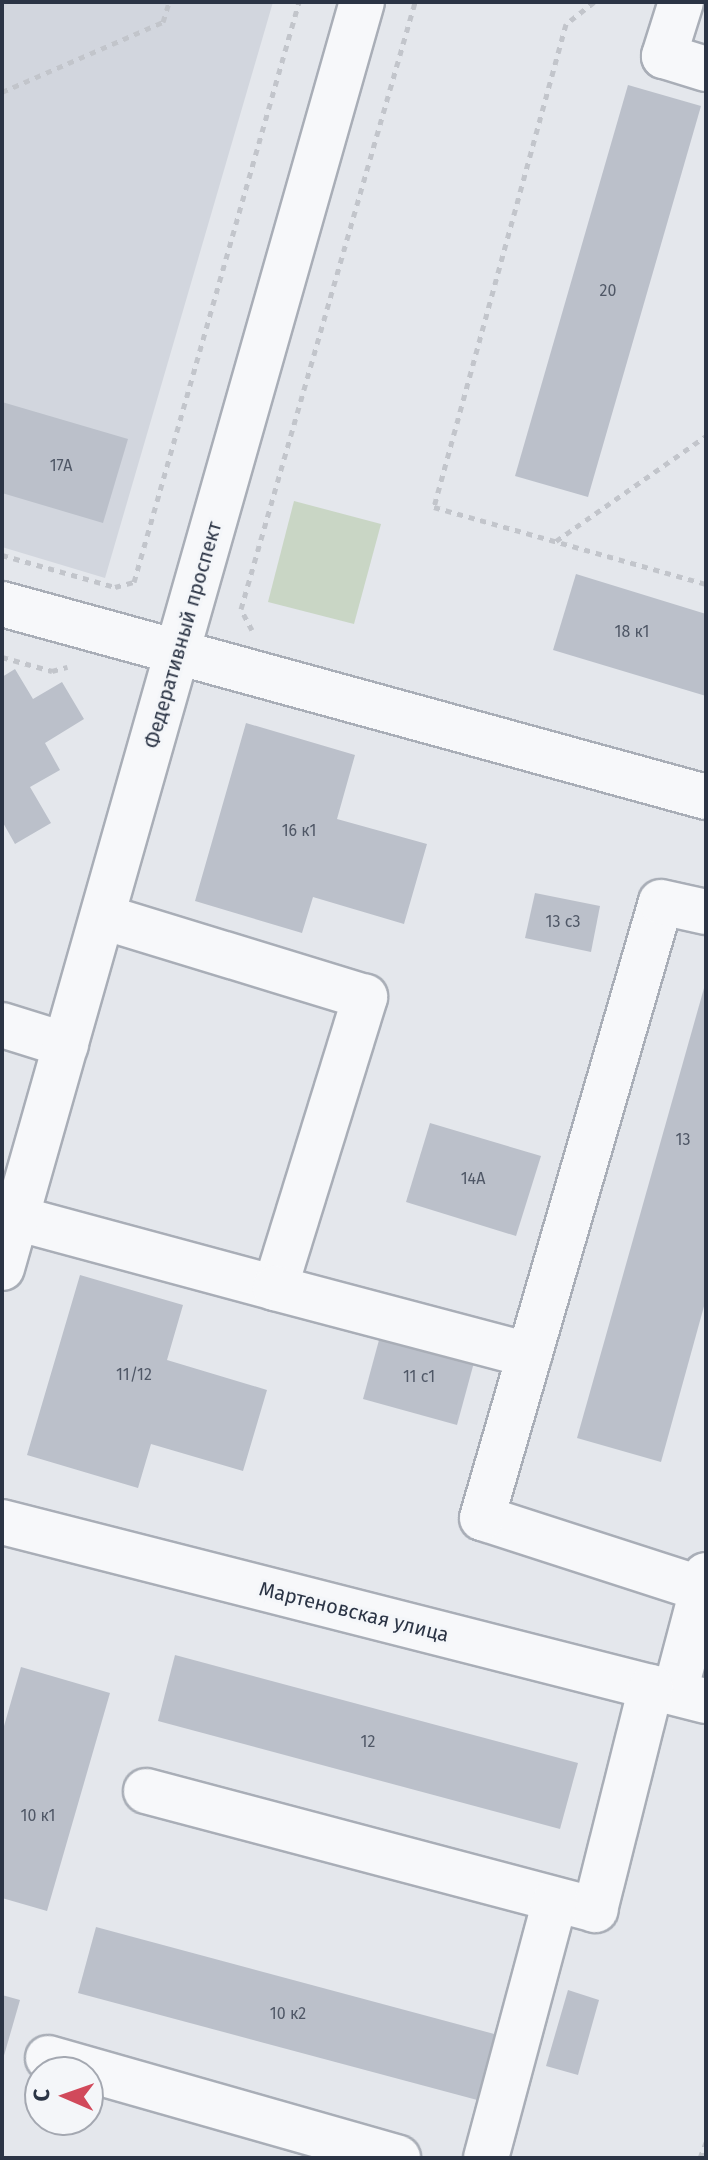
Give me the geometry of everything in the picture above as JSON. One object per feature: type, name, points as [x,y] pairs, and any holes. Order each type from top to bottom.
[{"type":"street","name":"Федеративный проспект","points":[[2,1268],[362,2]]},
{"type":"street","points":[[681,2],[664,56],[706,69]]},
{"type":"street","points":[[2,604],[178,655],[706,797]]},
{"type":"street","points":[[146,1791],[595,1910],[677,1693],[704,1582],[482,1518],[661,902],[706,912]]},
{"type":"street","points":[[103,917],[365,997],[275,1288]]},
{"type":"street","points":[[2,1025],[66,1045]]},
{"type":"street","points":[[16,1218],[529,1355]]},
{"type":"street","name":"Мартеновская улица","points":[[2,1522],[677,1693]]},
{"type":"street","points":[[486,2158],[555,1900]]},
{"type":"street","points":[[104,2074],[398,2158]]},
{"type":"path","points":[[2,92],[163,22],[169,2]]},
{"type":"path","points":[[2,555],[115,587],[134,582],[299,2]]},
{"type":"path","points":[[256,636],[241,609],[415,2]]},
{"type":"path","points":[[594,2],[566,24],[434,507],[706,584]]},
{"type":"path","points":[[556,542],[706,436]]},
{"type":"path","points":[[2,657],[52,671],[78,664]]},
{"type":"path","points":[[700,2158],[706,2142]]},
{"type":"shaded area","points":[[2,2],[273,2],[105,578],[2,547]]},
{"type":"green space","points":[[294,501],[381,524],[354,624],[268,602]]},
{"type":"building","points":[[628,85],[701,106],[588,497],[515,476]]},
{"type":"building","points":[[2,402],[128,439],[103,523],[2,493]]},
{"type":"building","points":[[576,574],[706,614],[706,696],[553,650]]},
{"type":"building","points":[[15,669],[33,699],[62,682],[84,719],[45,743],[60,770],[30,787],[51,823],[15,844],[2,821],[2,677]]},
{"type":"building","points":[[246,723],[355,755],[337,819],[427,844],[404,924],[313,897],[302,933],[195,901]]},
{"type":"building","points":[[535,893],[600,906],[591,952],[525,938]]},
{"type":"building","points":[[706,981],[706,1299],[661,1462],[577,1438]]},
{"type":"building","points":[[430,1123],[541,1156],[516,1236],[406,1202]]},
{"type":"building","points":[[80,1275],[183,1305],[167,1360],[267,1390],[243,1471],[151,1444],[138,1488],[27,1455]]},
{"type":"building","points":[[382,1329],[476,1355],[457,1425],[363,1399]]},
{"type":"building","points":[[175,1655],[578,1763],[560,1829],[158,1721]]},
{"type":"building","points":[[21,1667],[110,1693],[47,1911],[2,1898],[2,1733]]},
{"type":"building","points":[[96,1927],[498,2035],[481,2101],[78,1993]]},
{"type":"building","points":[[568,1990],[599,2000],[578,2075],[546,2066]]},
{"type":"building","points":[[2,1995],[20,2000],[3,2059],[2,2059]]}]
